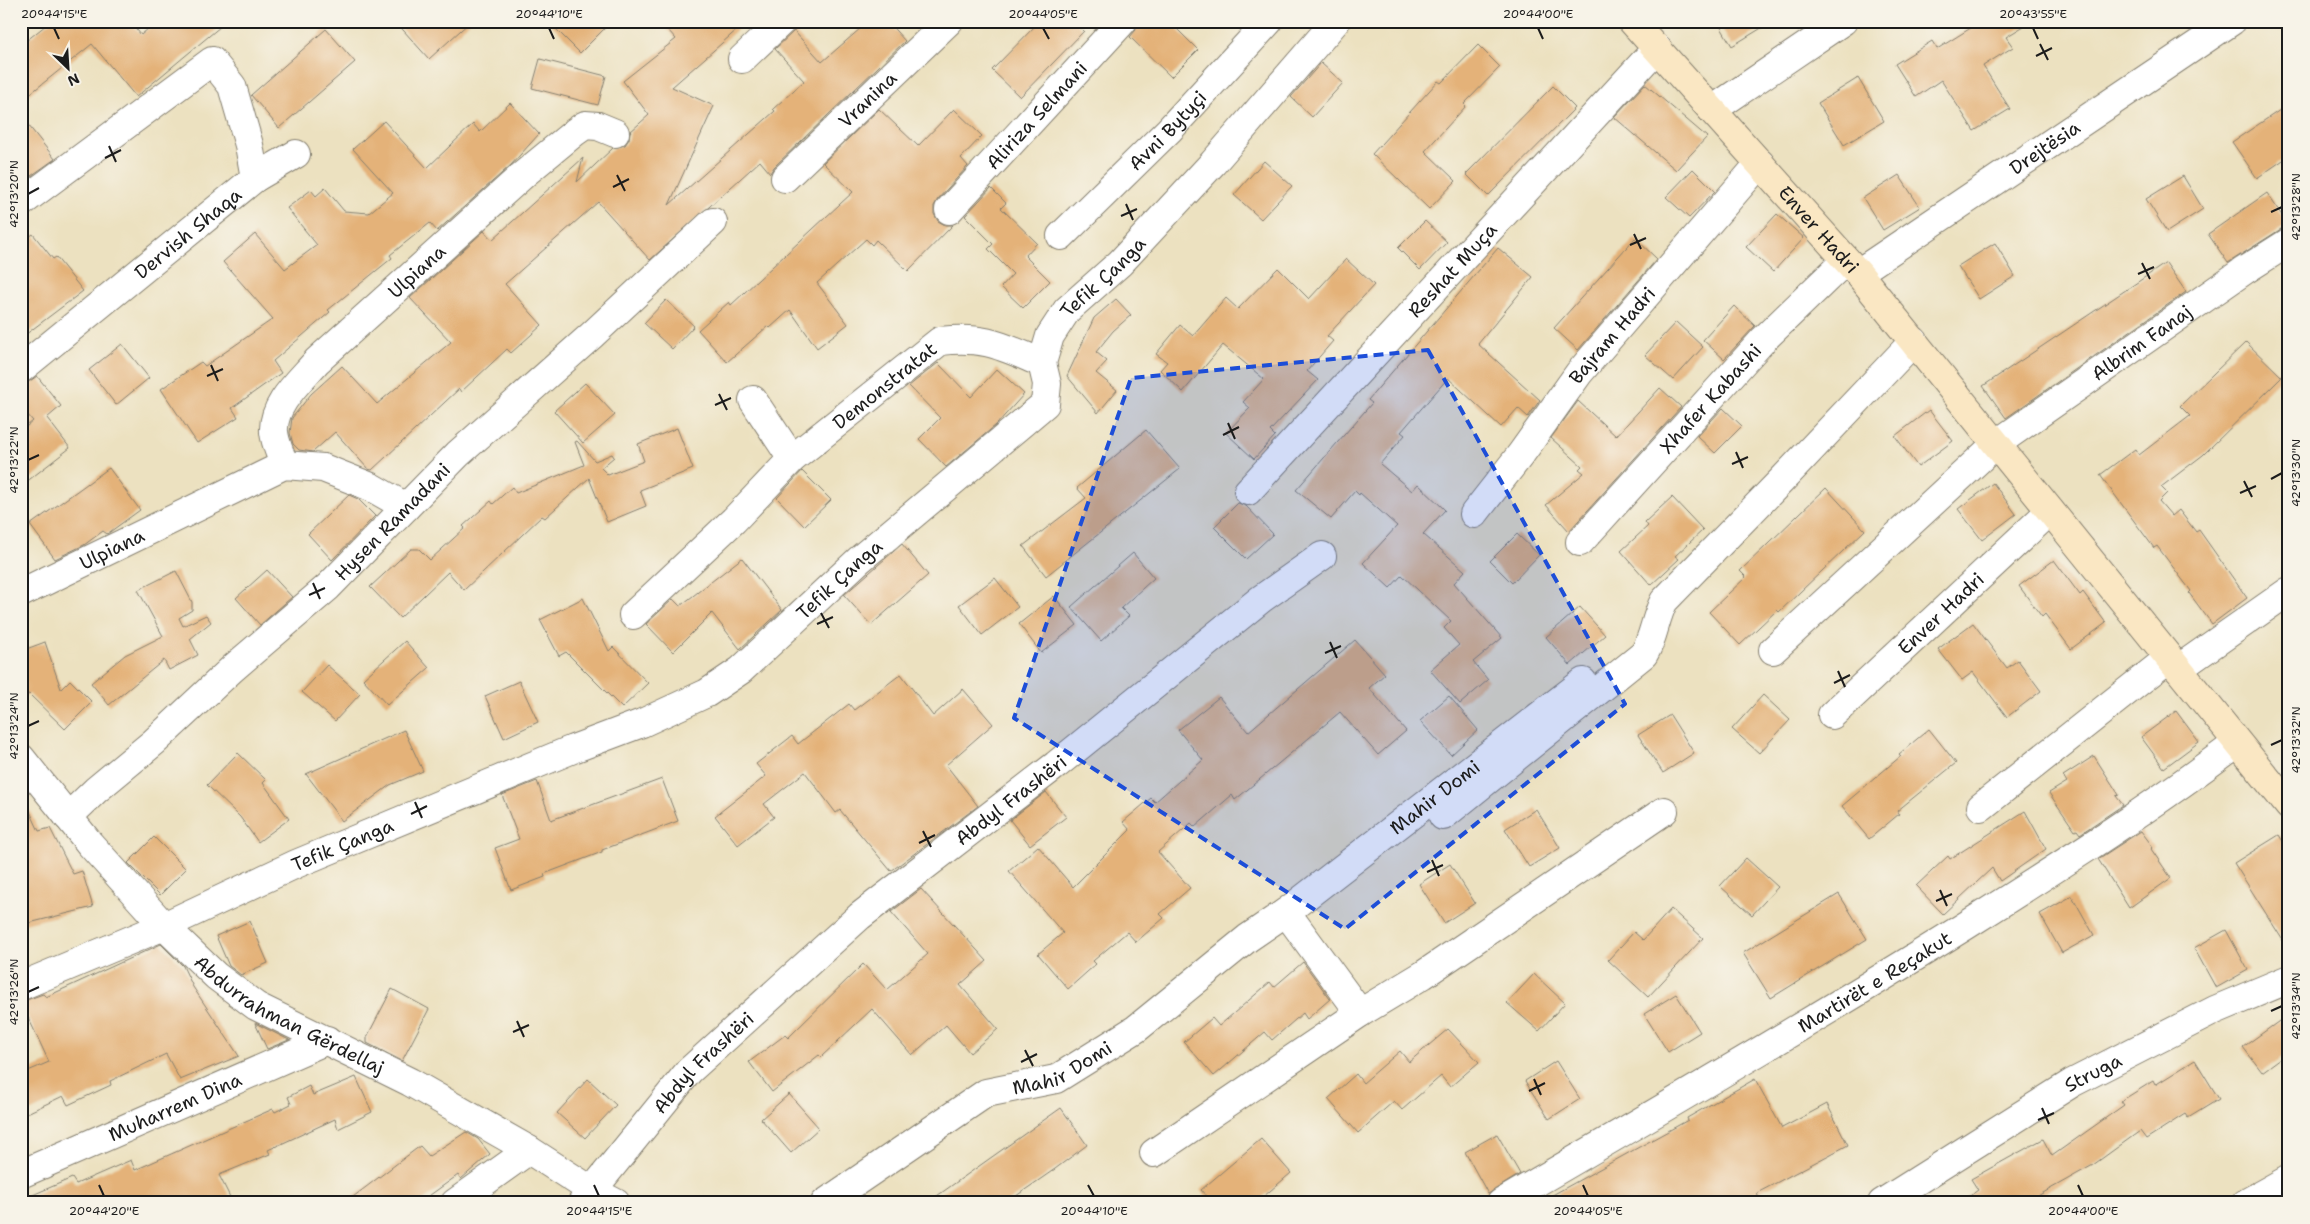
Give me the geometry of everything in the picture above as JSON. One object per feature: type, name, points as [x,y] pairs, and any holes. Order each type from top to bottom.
[{"type":"street","points":[[742,59],[782,21]]},
{"type":"street","name":"Vranina","points":[[785,178],[949,21]]},
{"type":"street","name":"Aliriza Selmani","points":[[949,210],[1123,21]]},
{"type":"street","name":"Avni Bytyçi","points":[[1061,236],[1169,130],[1269,21]]},
{"type":"street","name":"Tefik Çanga","points":[[164,926],[296,864],[573,749],[642,723],[707,693],[742,670],[859,560],[1045,404],[1047,384],[1042,363],[1050,336],[1067,310],[1127,256],[1213,163],[1336,21]]},
{"type":"street","name":"Enver Hadri","points":[[1632,21],[1852,266],[2289,806]]},
{"type":"street","points":[[1712,110],[1843,21]]},
{"type":"street","name":"Drejtësia","points":[[1852,266],[2232,21]]},
{"type":"street","name":"Reshat Muça","points":[[1248,491],[1657,48]]},
{"type":"street","name":"Dervish Shaqa","points":[[21,203],[212,61],[232,86],[250,145],[255,178],[21,369]]},
{"type":"street","name":"Ulpiana","points":[[284,466],[274,434],[274,419],[288,396],[317,361],[524,174],[575,132],[585,126],[598,126],[615,133]]},
{"type":"street","points":[[255,178],[296,154]]},
{"type":"street","name":"Bajram Hadri","points":[[1474,514],[1521,454],[1579,373],[1760,163]]},
{"type":"street","name":"Hysen Ramadani","points":[[68,817],[96,790],[154,742],[232,669],[328,587],[458,454],[592,335],[713,222]]},
{"type":"street","name":"Albrim Fanaj","points":[[1996,444],[2245,270],[2289,242]]},
{"type":"street","name":"Xhafer Kabashi","points":[[1580,542],[1764,339],[1852,266]]},
{"type":"street","name":"Demonstratat","points":[[633,615],[734,520],[792,459],[940,341],[966,338],[991,342],[1042,363]]},
{"type":"street","points":[[1443,816],[1644,654],[1652,640],[1658,612],[1664,601],[1781,482],[1914,341]]},
{"type":"street","points":[[753,400],[792,459]]},
{"type":"street","points":[[1773,650],[1996,444]]},
{"type":"street","name":"Ulpiana","points":[[21,593],[284,466],[323,468],[371,487],[406,507]]},
{"type":"street","name":"Enver Hadri","points":[[1832,715],[2050,511]]},
{"type":"street","name":"Abdyl Frashëri","points":[[586,1196],[689,1071],[860,916],[1056,765],[1261,599],[1322,556]]},
{"type":"street","points":[[1981,807],[2174,664],[2289,591]]},
{"type":"street","name":"Mahir Domi","points":[[825,1203],[986,1093],[1056,1079],[1136,1029],[1248,938],[1286,912],[1583,682]]},
{"type":"street","name":"Martirët e Reçakut","points":[[1501,1203],[1673,1103],[1899,967],[2085,850],[2184,783],[2237,742]]},
{"type":"street","name":"Abdurrahman Gërdellaj","points":[[27,774],[68,817],[164,926],[216,976],[256,1006],[410,1082],[529,1150],[586,1196],[616,1203]]},
{"type":"street","points":[[1154,1153],[1360,1013],[1423,974],[1664,811]]},
{"type":"street","points":[[1286,912],[1360,1013]]},
{"type":"street","points":[[21,986],[164,926]]},
{"type":"street","name":"Struga","points":[[1882,1203],[2072,1083],[2215,1010],[2289,979]]},
{"type":"street","name":"Muharrem Dina","points":[[21,1174],[327,1040]]},
{"type":"street","points":[[455,1203],[529,1150]]},
{"type":"street","points":[[2246,1203],[2289,1179]]},
{"type":"highlighted area","points":[[1428,350],[1625,704],[1345,929],[1014,718],[1131,378]]},
{"type":"building","points":[[51,21],[130,21],[141,35],[157,21],[227,21],[136,97],[92,44],[21,101],[21,45]]},
{"type":"building","points":[[395,21],[471,21],[429,59]]},
{"type":"building","points":[[548,21],[612,21],[580,53]]},
{"type":"building","points":[[660,21],[747,21],[672,87],[714,106],[669,205],[775,111],[773,109],[804,81],[775,49],[794,31],[822,62],[869,21],[887,21],[905,41],[770,173],[760,161],[650,260],[598,202],[505,284],[542,325],[511,353],[507,349],[461,392],[459,389],[372,470],[368,469],[335,432],[313,452],[299,450],[293,444],[290,433],[292,418],[311,394],[342,366],[377,404],[451,342],[410,298],[484,231],[492,240],[583,158],[577,182],[613,148],[625,145],[629,139],[630,132],[649,115],[623,81],[676,39]]},
{"type":"building","points":[[1040,21],[1074,21],[1084,31],[1020,97],[992,70]]},
{"type":"building","points":[[1138,21],[1169,21],[1198,50],[1171,77],[1130,37],[1135,31]]},
{"type":"building","points":[[1717,21],[1773,21],[1732,46]]},
{"type":"building","points":[[1982,21],[2032,21],[2006,37],[2013,47],[1983,66],[2010,109],[1974,131],[1941,80],[1916,97],[1895,64],[1932,41],[1937,49]]},
{"type":"building","points":[[326,29],[355,62],[279,128],[251,95]]},
{"type":"building","points":[[1478,45],[1500,67],[1464,104],[1466,106],[1425,151],[1456,181],[1429,209],[1372,154],[1438,81],[1441,83]]},
{"type":"building","points":[[540,59],[606,76],[598,105],[532,88]]},
{"type":"building","points":[[1321,63],[1343,83],[1312,117],[1291,97]]},
{"type":"building","points":[[1858,78],[1884,121],[1844,145],[1818,103]]},
{"type":"building","points":[[1645,84],[1707,137],[1676,170],[1614,117]]},
{"type":"building","points":[[1553,86],[1575,108],[1488,196],[1466,174]]},
{"type":"building","points":[[510,103],[539,134],[511,165],[437,231],[430,223],[390,255],[392,258],[328,310],[330,312],[273,361],[281,373],[232,408],[238,417],[197,443],[161,389],[201,362],[205,366],[273,319],[223,262],[255,234],[285,269],[317,245],[287,208],[311,190],[316,196],[325,188],[344,211],[369,213],[393,193],[353,149],[384,121],[427,168],[473,124],[480,132]]},
{"type":"building","points":[[2289,104],[2289,156],[2257,178],[2232,142]]},
{"type":"building","points":[[879,109],[918,146],[954,109],[982,136],[961,158],[968,166],[934,206],[934,214],[938,221],[945,225],[953,225],[908,271],[876,240],[872,245],[866,239],[817,283],[848,324],[817,348],[790,310],[770,328],[768,326],[727,362],[698,330],[729,302],[731,305],[853,192],[823,163]]},
{"type":"building","points":[[21,116],[55,159],[21,183]]},
{"type":"building","points":[[1264,161],[1292,186],[1261,219],[1234,195]]},
{"type":"building","points":[[1693,169],[1715,191],[1689,218],[1666,197]]},
{"type":"building","points":[[1899,175],[1920,207],[1883,230],[1863,198]]},
{"type":"building","points":[[2183,176],[2203,209],[2167,232],[2146,199]]},
{"type":"building","points":[[991,188],[1006,203],[1001,208],[1037,243],[1025,256],[1050,281],[1023,308],[1001,287],[1013,274],[988,249],[993,244],[965,216]]},
{"type":"building","points":[[2267,193],[2289,226],[2281,229],[2228,263],[2208,234]]},
{"type":"building","points":[[1777,214],[1804,238],[1773,272],[1746,247]]},
{"type":"building","points":[[1425,221],[1447,242],[1420,270],[1398,248]]},
{"type":"building","points":[[33,234],[53,259],[56,257],[83,291],[21,338],[21,243]]},
{"type":"building","points":[[1635,238],[1657,259],[1578,350],[1554,328]]},
{"type":"building","points":[[1995,243],[2015,276],[1979,299],[1958,266]]},
{"type":"building","points":[[1498,248],[1533,277],[1478,344],[1540,400],[1528,417],[1518,408],[1501,427],[1448,378],[1401,432],[1405,435],[1380,464],[1412,491],[1418,484],[1445,510],[1423,534],[1465,571],[1454,583],[1502,638],[1473,662],[1488,680],[1460,704],[1430,670],[1459,645],[1444,628],[1451,621],[1402,575],[1390,588],[1363,563],[1397,526],[1360,493],[1359,495],[1355,491],[1331,519],[1296,490],[1372,403],[1368,400]]},
{"type":"building","points":[[1346,259],[1374,285],[1327,336],[1333,341],[1307,371],[1318,380],[1270,431],[1275,436],[1254,459],[1226,433],[1250,408],[1243,402],[1264,379],[1223,345],[1183,392],[1160,370],[1167,362],[1156,354],[1180,325],[1193,336],[1226,298],[1238,309],[1278,268],[1309,299]]},
{"type":"building","points":[[2166,263],[2186,292],[2006,418],[1983,386]]},
{"type":"building","points":[[1116,299],[1131,315],[1113,331],[1096,352],[1107,361],[1096,373],[1117,390],[1098,413],[1067,376],[1094,318]]},
{"type":"building","points":[[666,300],[694,326],[672,349],[644,323]]},
{"type":"building","points":[[1734,306],[1755,326],[1724,359],[1703,340]]},
{"type":"building","points":[[1676,322],[1703,347],[1673,380],[1645,355]]},
{"type":"building","points":[[2246,342],[2282,377],[2203,455],[2161,487],[2167,493],[2159,501],[2172,516],[2179,510],[2196,532],[2199,530],[2247,598],[2212,624],[2189,593],[2191,591],[2157,546],[2154,548],[2100,475],[2135,449],[2139,455],[2190,416],[2180,406]]},
{"type":"building","points":[[122,344],[149,378],[116,405],[89,370]]},
{"type":"building","points":[[938,363],[971,397],[997,369],[1024,394],[996,425],[946,467],[919,439],[940,418],[909,386]]},
{"type":"building","points":[[37,376],[61,406],[47,418],[70,448],[21,486],[21,431],[33,421],[21,407],[21,384]]},
{"type":"building","points":[[585,383],[615,415],[583,443],[554,411]]},
{"type":"building","points":[[1660,388],[1681,407],[1569,531],[1546,505],[1584,473],[1579,469],[1582,466],[1551,438],[1578,401],[1616,436]]},
{"type":"building","points":[[1723,408],[1742,426],[1715,453],[1697,436]]},
{"type":"building","points":[[1929,410],[1953,441],[1918,467],[1895,436]]},
{"type":"building","points":[[677,428],[693,469],[640,490],[646,506],[607,522],[589,478],[545,518],[542,516],[464,590],[448,572],[400,618],[370,587],[411,549],[419,549],[430,560],[491,501],[493,504],[512,487],[516,493],[584,465],[575,442],[577,441],[595,461],[612,454],[614,457],[601,468],[608,475],[644,461],[638,444]]},
{"type":"building","points":[[1146,430],[1180,469],[1046,576],[1023,546],[1086,498],[1077,488]]},
{"type":"building","points":[[109,468],[140,510],[107,534],[103,531],[84,545],[55,559],[30,525]]},
{"type":"building","points":[[802,471],[831,500],[804,526],[777,498]]},
{"type":"building","points":[[1993,483],[2016,514],[1982,540],[1958,509]]},
{"type":"building","points":[[1826,488],[1865,530],[1779,612],[1777,610],[1740,645],[1709,612],[1746,577],[1740,571]]},
{"type":"building","points":[[349,495],[358,499],[375,516],[332,560],[308,534]]},
{"type":"building","points":[[1672,497],[1703,530],[1675,556],[1679,559],[1651,585],[1621,551],[1648,526],[1645,522]]},
{"type":"building","points":[[1238,503],[1246,506],[1273,534],[1246,559],[1214,527]]},
{"type":"building","points":[[1517,534],[1539,555],[1512,583],[1490,561]]},
{"type":"building","points":[[902,544],[928,575],[871,625],[844,595]]},
{"type":"building","points":[[1133,553],[1154,578],[1121,608],[1129,616],[1101,641],[1071,607]]},
{"type":"building","points":[[742,558],[782,610],[740,649],[712,613],[673,652],[646,624],[673,599],[680,606]]},
{"type":"building","points":[[2054,560],[2080,595],[2083,592],[2106,623],[2071,649],[2045,614],[2042,617],[2019,586]]},
{"type":"building","points":[[267,570],[292,597],[260,625],[236,598]]},
{"type":"building","points":[[176,571],[192,602],[192,610],[179,618],[183,626],[206,615],[211,622],[190,639],[198,655],[169,670],[164,660],[109,705],[91,683],[125,655],[163,636],[138,590]]},
{"type":"building","points":[[995,578],[1018,607],[982,635],[959,605]]},
{"type":"building","points":[[1054,596],[1077,625],[1041,653],[1019,624]]},
{"type":"building","points":[[583,598],[609,651],[613,647],[648,683],[622,708],[566,652],[559,656],[540,620]]},
{"type":"building","points":[[1580,607],[1605,635],[1570,665],[1546,637]]},
{"type":"building","points":[[1973,623],[2007,668],[2018,660],[2041,691],[2007,717],[1973,672],[1962,680],[1938,649]]},
{"type":"building","points":[[1355,640],[1385,674],[1369,688],[1406,731],[1378,755],[1340,712],[1235,800],[1232,795],[1195,827],[1191,823],[1158,852],[1190,888],[1160,914],[1164,918],[1136,942],[1127,932],[1093,961],[1096,964],[1068,989],[1038,954],[1063,933],[1009,871],[1038,846],[1073,887],[1130,830],[1123,822],[1151,798],[1155,802],[1203,760],[1178,730],[1219,697],[1248,732]]},
{"type":"building","points":[[405,641],[429,668],[387,705],[363,679]]},
{"type":"building","points":[[45,642],[61,689],[70,680],[92,702],[65,729],[29,694],[21,697],[21,651]]},
{"type":"building","points":[[327,665],[360,694],[335,721],[302,692]]},
{"type":"building","points":[[901,674],[933,716],[963,689],[993,724],[946,765],[978,806],[891,871],[840,810],[836,813],[805,772],[764,804],[774,817],[738,845],[715,816],[766,776],[756,764],[792,736],[798,744],[849,704],[854,710]]},
{"type":"building","points":[[519,681],[538,722],[504,738],[485,696]]},
{"type":"building","points":[[1763,695],[1790,720],[1759,753],[1732,729]]},
{"type":"building","points":[[1449,696],[1478,730],[1451,755],[1420,721]]},
{"type":"building","points":[[2176,711],[2199,742],[2164,768],[2141,737]]},
{"type":"building","points":[[1670,715],[1694,753],[1663,773],[1638,735]]},
{"type":"building","points":[[1929,729],[1956,763],[1897,811],[1899,814],[1869,839],[1842,806],[1901,756],[1899,754]]},
{"type":"building","points":[[404,730],[423,771],[390,785],[342,821],[306,774]]},
{"type":"building","points":[[238,753],[266,780],[263,783],[289,819],[258,842],[240,817],[207,785]]},
{"type":"building","points":[[2094,756],[2119,795],[2116,796],[2123,805],[2080,834],[2077,830],[2075,831],[2049,793],[2067,782],[2063,776]]},
{"type":"building","points":[[662,779],[678,821],[602,850],[602,852],[544,874],[545,877],[511,890],[495,848],[519,839],[502,795],[537,781],[551,820]]},
{"type":"building","points":[[21,792],[39,831],[50,828],[73,874],[82,871],[93,907],[21,925]]},
{"type":"building","points":[[1046,792],[1066,817],[1030,845],[1010,820]]},
{"type":"building","points":[[1536,809],[1560,848],[1529,867],[1505,829]]},
{"type":"building","points":[[2025,811],[2046,849],[2000,881],[1992,868],[1943,914],[1916,886],[1948,856],[1950,859]]},
{"type":"building","points":[[2141,831],[2153,847],[2151,849],[2171,878],[2129,908],[2098,859]]},
{"type":"building","points":[[2279,835],[2289,851],[2289,950],[2234,863]]},
{"type":"building","points":[[154,837],[186,869],[160,895],[128,863]]},
{"type":"building","points":[[1746,858],[1778,887],[1752,915],[1720,886]]},
{"type":"building","points":[[1450,864],[1475,903],[1444,923],[1419,884]]},
{"type":"building","points":[[921,889],[987,961],[960,985],[998,1029],[970,1053],[946,1025],[912,1055],[872,1009],[821,1057],[819,1055],[772,1092],[749,1062],[785,1035],[788,1038],[863,964],[887,990],[928,954],[891,912]]},
{"type":"building","points":[[1839,894],[1867,939],[1771,998],[1743,953]]},
{"type":"building","points":[[2072,896],[2094,935],[2062,953],[2040,914]]},
{"type":"building","points":[[1671,909],[1703,938],[1648,997],[1608,960],[1634,932],[1643,940]]},
{"type":"building","points":[[250,921],[268,963],[241,975],[229,966],[216,936]]},
{"type":"building","points":[[2226,930],[2248,970],[2216,988],[2194,948]]},
{"type":"building","points":[[161,944],[183,966],[193,987],[239,1056],[180,1080],[166,1054],[110,1081],[111,1085],[68,1105],[63,1096],[21,1116],[21,1074],[49,1062],[21,1002],[43,994],[46,997]]},
{"type":"building","points":[[1303,962],[1330,999],[1307,1019],[1303,1013],[1272,1040],[1265,1032],[1214,1076],[1184,1042],[1212,1018],[1219,1026],[1270,982],[1274,987]]},
{"type":"building","points":[[1534,974],[1565,1003],[1539,1031],[1507,1003]]},
{"type":"building","points":[[392,989],[429,1009],[402,1061],[367,1043],[367,1037]]},
{"type":"building","points":[[1676,994],[1700,1032],[1668,1052],[1644,1014]]},
{"type":"building","points":[[2289,1014],[2289,1052],[2262,1072],[2243,1047]]},
{"type":"building","points":[[255,1023],[289,1040],[267,1049]]},
{"type":"building","points":[[1448,1029],[1479,1062],[1450,1087],[1441,1076],[1402,1110],[1394,1101],[1358,1133],[1328,1099],[1356,1074],[1363,1083],[1400,1051],[1409,1062]]},
{"type":"building","points":[[2195,1060],[2219,1099],[2188,1118],[2185,1114],[2146,1139],[2140,1131],[2093,1165],[2025,1203],[1960,1203],[1978,1190],[1971,1179],[2043,1139],[2052,1156],[2124,1105],[2121,1101],[2153,1081],[2155,1085]]},
{"type":"building","points":[[1556,1061],[1580,1099],[1549,1119],[1525,1081]]},
{"type":"building","points":[[356,1077],[372,1112],[338,1129],[335,1119],[268,1150],[270,1154],[219,1175],[233,1203],[21,1203],[21,1200],[72,1178],[76,1184],[131,1160],[135,1170],[273,1109],[275,1112],[291,1104],[288,1097],[309,1086],[313,1095]]},
{"type":"building","points":[[588,1079],[616,1105],[585,1138],[557,1113]]},
{"type":"building","points":[[1755,1079],[1782,1128],[1827,1104],[1848,1145],[1757,1193],[1762,1203],[1538,1203],[1688,1120],[1687,1118]]},
{"type":"building","points":[[789,1094],[819,1128],[791,1153],[761,1119]]},
{"type":"building","points":[[1061,1108],[1087,1145],[1055,1169],[1006,1203],[927,1203]]},
{"type":"building","points":[[466,1132],[478,1139],[490,1154],[461,1179],[458,1175],[419,1203],[345,1203],[420,1146],[429,1156]]},
{"type":"building","points":[[1497,1134],[1520,1174],[1488,1194],[1465,1152]]},
{"type":"building","points":[[1261,1139],[1291,1173],[1256,1203],[1212,1203],[1201,1190]]}]
